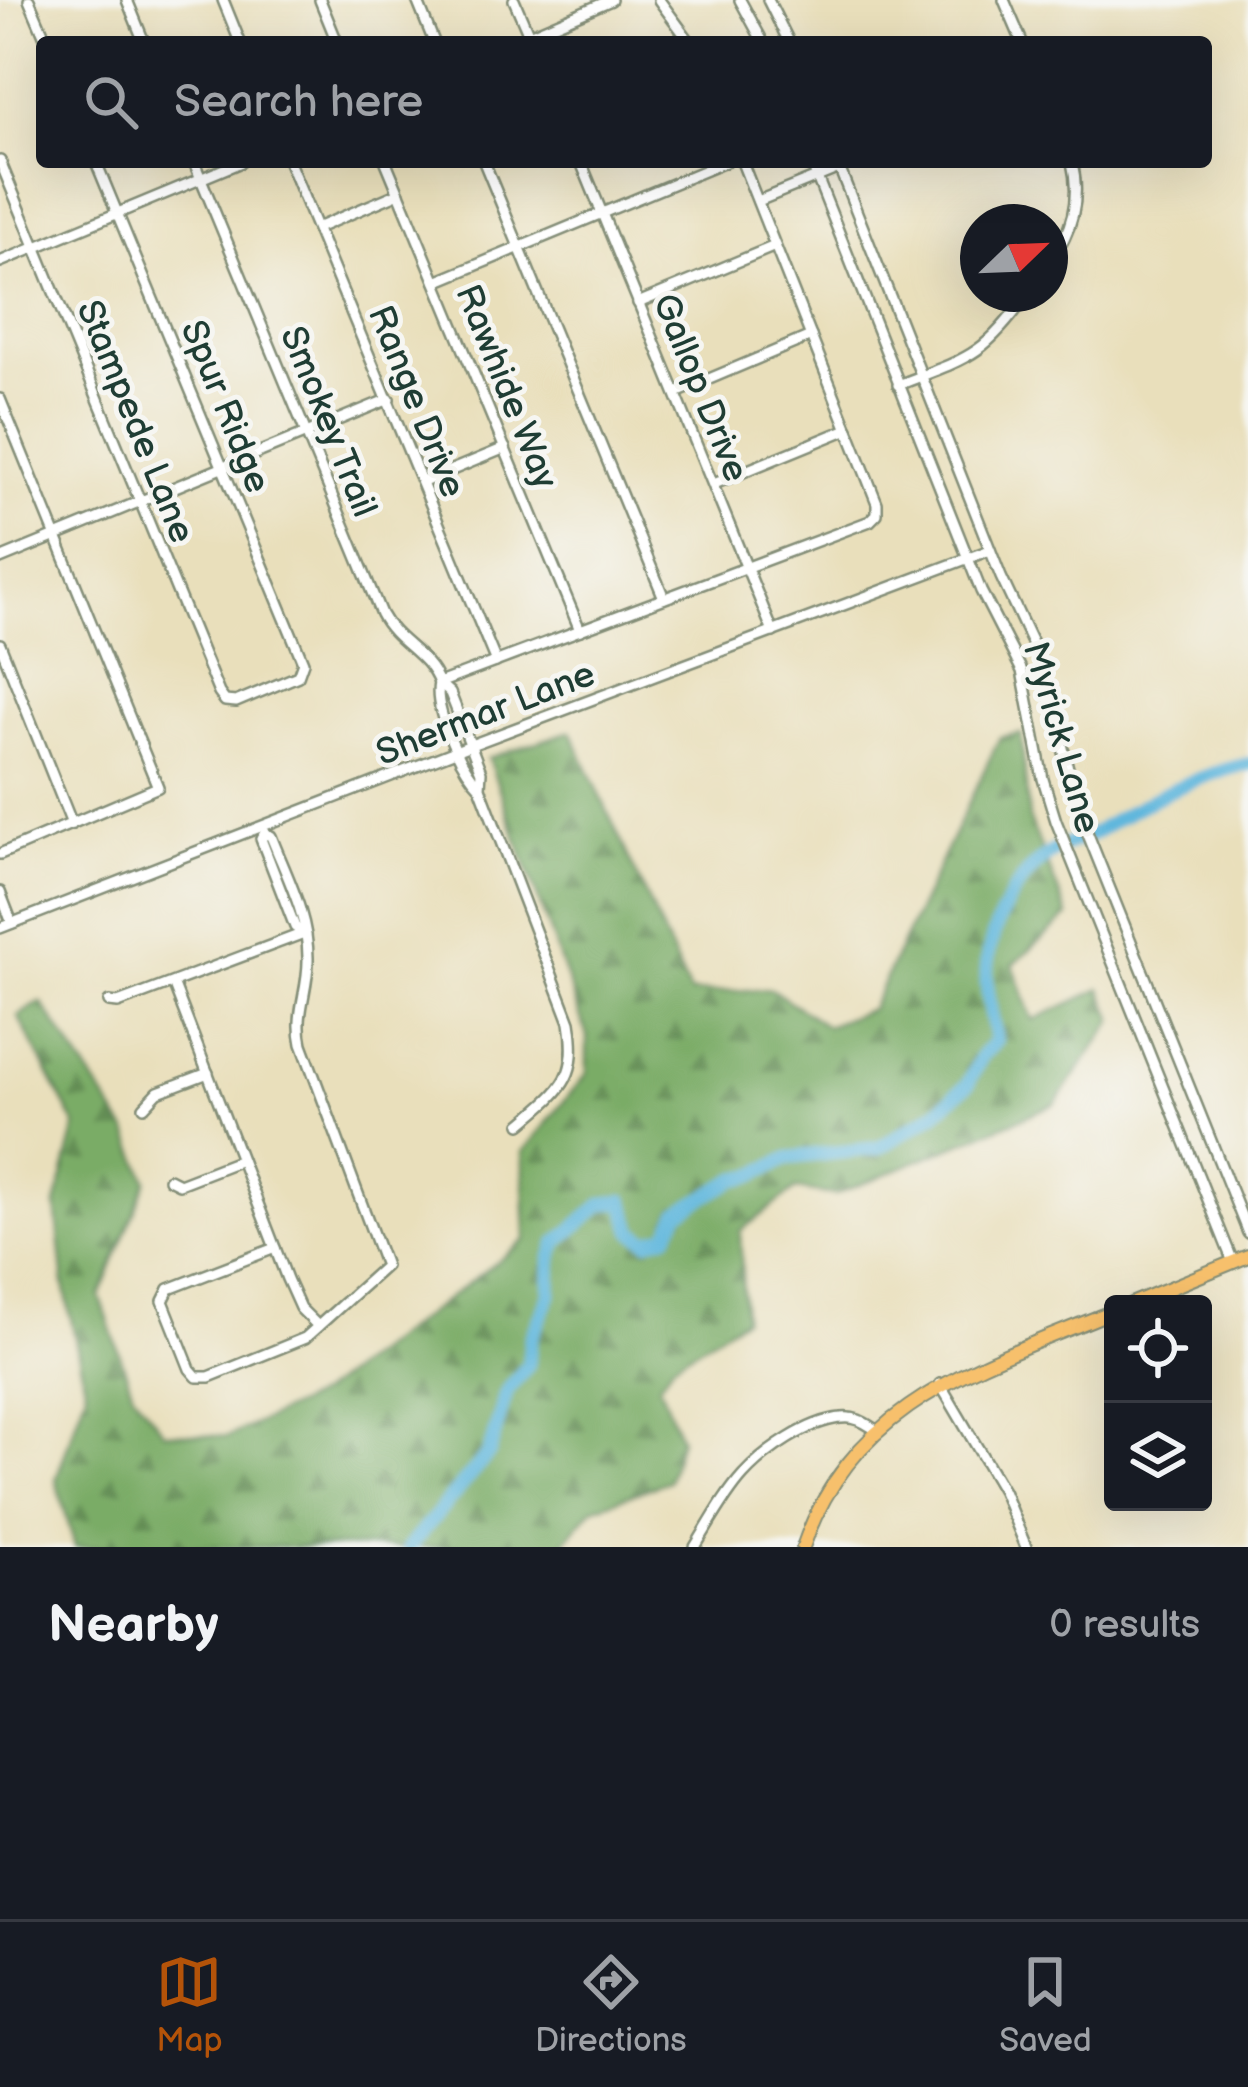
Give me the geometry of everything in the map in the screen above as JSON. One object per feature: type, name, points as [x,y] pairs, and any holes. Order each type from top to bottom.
[{"type":"main road","points":[[1153,1295],[1248,1256]]},
{"type":"main road","points":[[803,1547],[834,1486],[876,1430],[940,1384],[1104,1316]]},
{"type":"street","points":[[29,0],[44,36]]},
{"type":"street","points":[[127,0],[142,36]]},
{"type":"street","points":[[223,0],[238,36]]},
{"type":"street","points":[[320,0],[335,36]]},
{"type":"street","points":[[417,0],[432,36]]},
{"type":"street","points":[[514,0],[529,36]]},
{"type":"street","points":[[536,36],[611,0]]},
{"type":"street","points":[[659,0],[686,36]]},
{"type":"street","points":[[740,0],[761,36]]},
{"type":"street","points":[[768,0],[787,36]]},
{"type":"street","points":[[1004,0],[1019,36]]},
{"type":"street","name":"Stampede Lane","points":[[0,161],[225,701]]},
{"type":"street","name":"Spur Ridge","points":[[99,168],[303,662],[302,671],[236,702],[225,701]]},
{"type":"street","name":"Smokey Trail","points":[[196,168],[385,622],[426,658],[450,693],[481,772],[480,787]]},
{"type":"street","points":[[0,262],[227,168]]},
{"type":"street","name":"Range Drive","points":[[292,168],[496,662]]},
{"type":"street","name":"Rawhide Way","points":[[389,168],[580,630]]},
{"type":"street","points":[[486,168],[664,598]]},
{"type":"street","name":"Gallop Drive","points":[[584,168],[773,632]]},
{"type":"street","points":[[436,282],[710,168]]},
{"type":"street","points":[[440,683],[870,521],[877,514],[877,502],[744,168]]},
{"type":"street","name":"Myrick Lane","points":[[813,168],[968,559],[1022,671],[1056,821],[1233,1262]]},
{"type":"street","points":[[758,201],[833,168]]},
{"type":"street","name":"Myrick Lane","points":[[839,168],[990,550],[1042,664],[1079,812],[1248,1233]]},
{"type":"street","points":[[1068,233],[1077,188],[1073,168]]},
{"type":"street","points":[[317,228],[399,193]]},
{"type":"street","points":[[638,303],[775,246]]},
{"type":"street","points":[[898,386],[986,346],[1013,312]]},
{"type":"street","points":[[676,393],[811,336]]},
{"type":"street","points":[[0,399],[158,787],[0,854]]},
{"type":"street","points":[[0,559],[389,399]]},
{"type":"street","points":[[713,484],[848,429]]},
{"type":"street","points":[[423,482],[505,448]]},
{"type":"street","name":"Shermar Lane","points":[[0,928],[990,550]]},
{"type":"street","points":[[0,644],[72,824]]},
{"type":"street","name":"Smokey Trail","points":[[440,683],[436,696],[457,751],[480,787]]},
{"type":"street","points":[[480,787],[570,1022],[575,1054],[565,1086],[520,1124]]},
{"type":"street","points":[[264,831],[261,839],[295,926],[304,934],[308,964],[298,1020],[302,1044],[386,1266],[288,1347],[197,1377],[164,1294],[275,1248]]},
{"type":"street","points":[[0,892],[12,923]]},
{"type":"street","points":[[109,1002],[118,1004],[304,934]]},
{"type":"street","points":[[173,983],[300,1308],[318,1326]]},
{"type":"street","points":[[144,1107],[158,1092],[208,1073]]},
{"type":"street","points":[[169,1179],[179,1184],[241,1160]]},
{"type":"street","points":[[940,1384],[1003,1491],[1026,1547]]},
{"type":"street","points":[[694,1547],[725,1498],[762,1457],[821,1423],[844,1417],[876,1430]]},
{"type":"green space","points":[[571,731],[690,993],[771,989],[826,1026],[871,1009],[1000,737],[1021,734],[1029,818],[1068,916],[1013,965],[1033,1020],[1101,989],[1114,1020],[1055,1104],[835,1195],[796,1189],[740,1231],[744,1318],[672,1364],[659,1385],[680,1438],[668,1481],[593,1508],[560,1547],[75,1547],[56,1480],[86,1391],[64,1285],[56,1205],[76,1126],[18,1016],[41,1002],[128,1133],[147,1180],[100,1296],[133,1393],[164,1432],[227,1437],[320,1394],[526,1240],[523,1152],[587,1073],[587,1036],[488,758]]},
{"type":"waterway","points":[[409,1547],[489,1453],[507,1391],[528,1365],[531,1338],[550,1295],[551,1259],[557,1243],[602,1204],[624,1201],[633,1231],[648,1241],[667,1235],[679,1212],[736,1179],[789,1158],[879,1148],[935,1113],[967,1085],[983,1054],[996,1042],[987,986],[989,951],[1008,902],[1029,873],[1059,848],[1150,800],[1248,764]]}]
